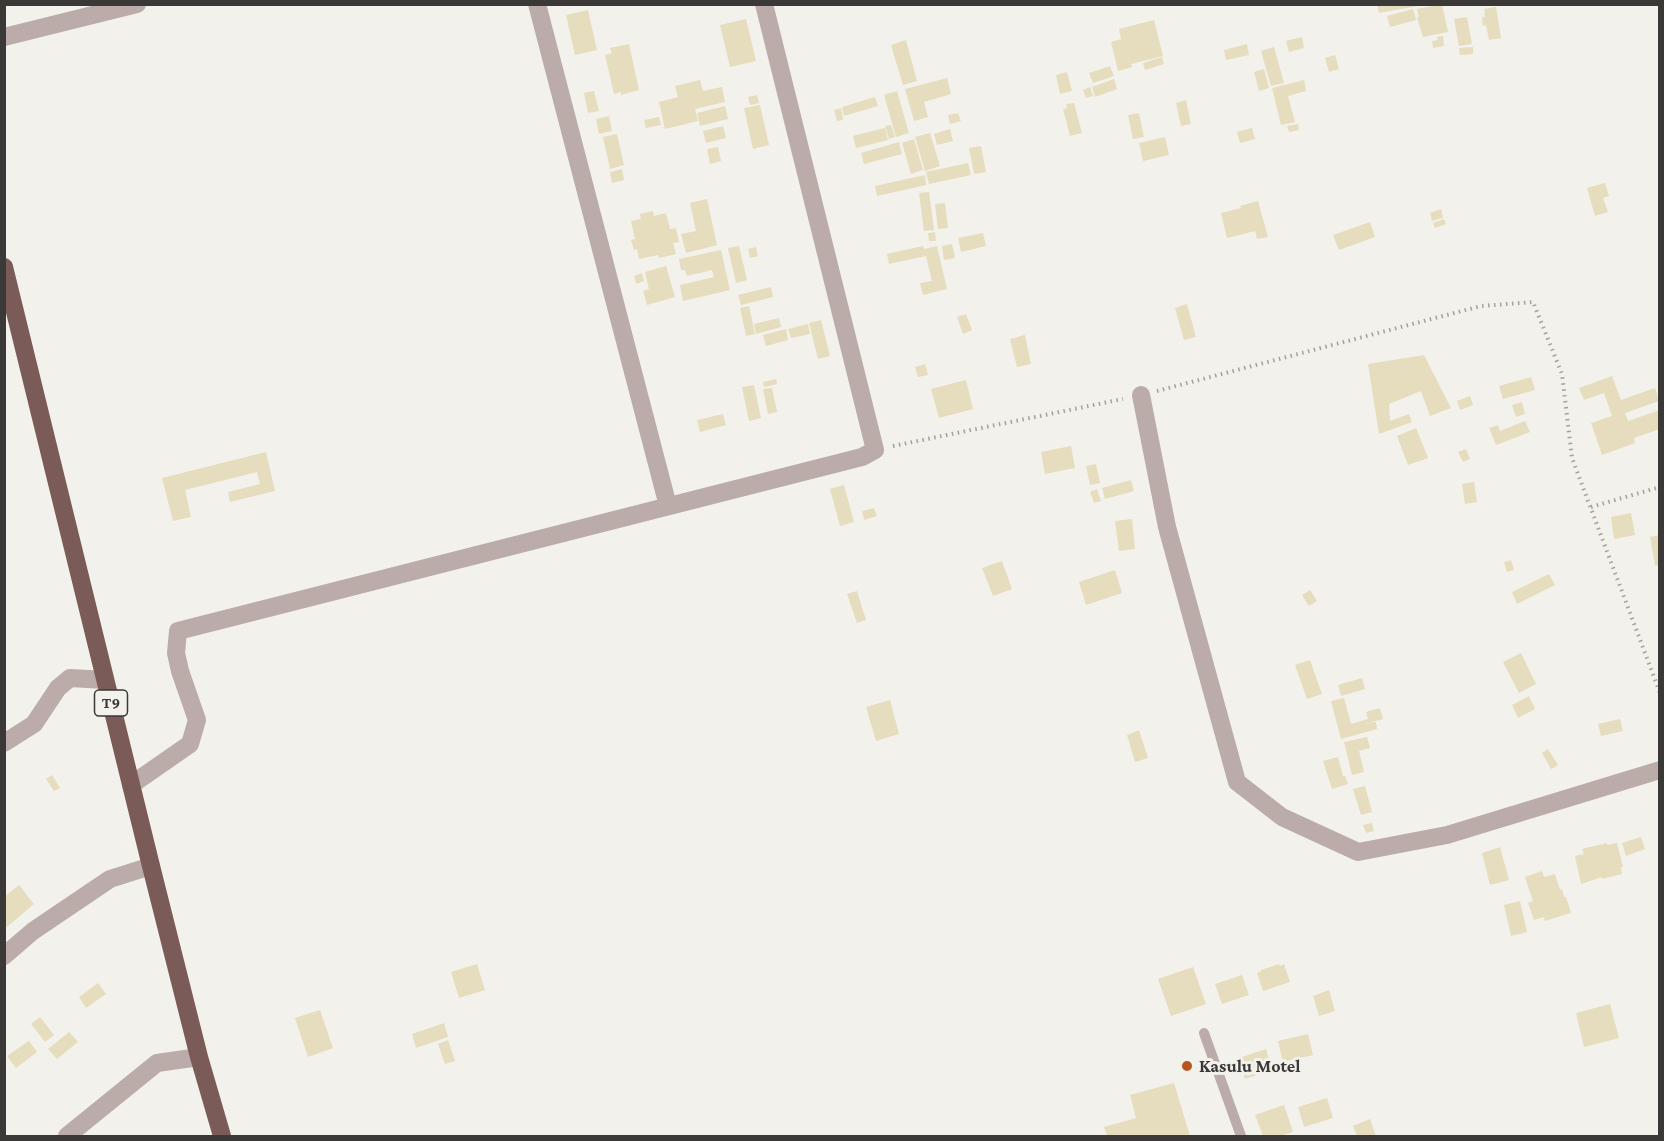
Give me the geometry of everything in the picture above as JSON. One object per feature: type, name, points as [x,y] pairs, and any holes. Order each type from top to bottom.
[{"type":"highway","name":"T9","points":[[4,267],[151,866],[222,1137]]},
{"type":"street","points":[[4,37],[137,4]]},
{"type":"street","points":[[537,4],[668,506]]},
{"type":"street","points":[[131,785],[190,744],[197,720],[176,653],[178,631],[862,457],[875,450],[764,4]]},
{"type":"street","points":[[1141,395],[1167,527],[1237,782],[1282,817],[1358,852],[1447,835],[1659,770]]},
{"type":"street","points":[[4,743],[34,724],[58,688],[69,678],[105,680]]},
{"type":"street","points":[[4,956],[33,931],[110,879],[151,866]]},
{"type":"street","points":[[68,1137],[157,1063],[200,1057]]},
{"type":"lane","points":[[1204,1033],[1240,1137]]},
{"type":"path","points":[[1407,326],[1481,306],[1533,302],[1562,374],[1572,458],[1659,693]]},
{"type":"path","points":[[1591,507],[1659,487]]},
{"type":"building","points":[[1377,4],[1418,4],[1418,6],[1379,13]]},
{"type":"building","points":[[1442,4],[1448,32],[1423,37],[1417,18],[1419,17],[1417,9]]},
{"type":"building","points":[[1496,7],[1501,38],[1489,40],[1482,17],[1485,17],[1484,9]]},
{"type":"building","points":[[1413,9],[1416,20],[1390,27],[1387,16]]},
{"type":"building","points":[[588,10],[597,50],[575,55],[566,15]]},
{"type":"building","points":[[1467,17],[1472,44],[1459,46],[1454,19]]},
{"type":"building","points":[[746,19],[756,61],[730,67],[720,25]]},
{"type":"building","points":[[1154,20],[1163,56],[1131,64],[1132,67],[1118,71],[1111,42],[1121,39],[1119,29]]},
{"type":"building","points":[[1443,36],[1444,46],[1433,48],[1432,41]]},
{"type":"building","points":[[1302,37],[1304,48],[1289,52],[1286,41]]},
{"type":"building","points":[[906,40],[917,81],[903,85],[891,45]]},
{"type":"building","points":[[629,44],[639,90],[621,95],[621,92],[614,94],[605,55],[612,53],[610,48]]},
{"type":"building","points":[[1247,44],[1249,55],[1226,60],[1224,50]]},
{"type":"building","points":[[1274,47],[1284,83],[1271,86],[1261,51]]},
{"type":"building","points":[[1473,47],[1473,54],[1460,55],[1459,48]]},
{"type":"building","points":[[1335,55],[1339,69],[1329,72],[1325,58]]},
{"type":"building","points":[[1162,57],[1164,64],[1145,70],[1143,63]]},
{"type":"building","points":[[1110,66],[1114,76],[1093,83],[1089,73]]},
{"type":"building","points":[[1264,69],[1269,88],[1259,91],[1254,72]]},
{"type":"building","points":[[1067,72],[1072,91],[1060,94],[1056,75]]},
{"type":"building","points":[[947,78],[951,94],[924,102],[928,117],[914,121],[905,89]]},
{"type":"building","points":[[1114,79],[1117,89],[1095,97],[1092,87]]},
{"type":"building","points":[[700,80],[703,91],[722,87],[725,102],[695,109],[698,121],[665,129],[659,102],[678,97],[675,86]]},
{"type":"building","points":[[1304,80],[1306,91],[1288,96],[1295,122],[1281,125],[1272,88]]},
{"type":"building","points":[[1090,87],[1093,96],[1086,98],[1083,90]]},
{"type":"building","points":[[594,91],[599,111],[588,113],[584,93]]},
{"type":"building","points":[[897,91],[909,133],[896,137],[884,95]]},
{"type":"building","points":[[757,95],[759,103],[750,105],[748,97]]},
{"type":"building","points":[[875,97],[878,106],[844,116],[842,107]]},
{"type":"building","points":[[1186,100],[1191,124],[1181,126],[1176,103]]},
{"type":"building","points":[[1074,103],[1082,133],[1070,136],[1063,109],[1067,108],[1066,104]]},
{"type":"building","points":[[760,105],[769,145],[753,149],[744,108]]},
{"type":"building","points":[[725,106],[728,119],[700,126],[697,113]]},
{"type":"building","points":[[841,108],[843,120],[837,121],[834,110]]},
{"type":"building","points":[[958,113],[961,121],[950,124],[948,115]]},
{"type":"building","points":[[1139,113],[1144,137],[1133,139],[1128,115]]},
{"type":"building","points":[[609,116],[612,131],[599,134],[596,119]]},
{"type":"building","points":[[659,117],[661,125],[646,128],[644,120]]},
{"type":"building","points":[[1298,124],[1299,130],[1289,132],[1287,126]]},
{"type":"building","points":[[891,125],[895,137],[889,139],[885,126]]},
{"type":"building","points":[[723,126],[726,138],[706,143],[703,131]]},
{"type":"building","points":[[885,128],[888,140],[856,148],[853,136]]},
{"type":"building","points":[[1252,128],[1255,139],[1240,143],[1237,132]]},
{"type":"building","points":[[950,129],[953,141],[937,145],[934,134]]},
{"type":"building","points":[[930,133],[940,166],[925,171],[915,137]]},
{"type":"building","points":[[617,134],[624,165],[610,169],[603,137]]},
{"type":"building","points":[[1165,137],[1169,155],[1143,161],[1139,143]]},
{"type":"building","points":[[914,139],[923,170],[911,174],[902,143]]},
{"type":"building","points":[[899,142],[902,154],[864,164],[861,153]]},
{"type":"building","points":[[981,146],[986,172],[974,174],[969,148]]},
{"type":"building","points":[[718,147],[721,161],[710,164],[707,149]]},
{"type":"building","points":[[968,163],[971,175],[929,184],[926,172]]},
{"type":"building","points":[[622,169],[624,180],[612,183],[610,172]]},
{"type":"building","points":[[925,175],[926,185],[877,196],[875,186]]},
{"type":"building","points":[[1605,183],[1609,196],[1603,198],[1608,212],[1595,216],[1587,188]]},
{"type":"building","points":[[929,192],[934,230],[924,231],[919,193]]},
{"type":"building","points":[[707,199],[717,245],[686,253],[681,234],[696,231],[690,203]]},
{"type":"building","points":[[1258,201],[1268,237],[1257,239],[1255,231],[1227,238],[1221,213]]},
{"type":"building","points":[[945,203],[948,228],[938,229],[935,204]]},
{"type":"building","points":[[1441,209],[1443,218],[1432,221],[1430,213]]},
{"type":"building","points":[[653,211],[654,216],[666,213],[670,229],[676,228],[679,242],[673,243],[676,254],[639,259],[637,249],[634,250],[631,240],[635,239],[631,221],[641,219],[640,214]]},
{"type":"building","points":[[1444,219],[1446,224],[1435,228],[1433,223]]},
{"type":"building","points":[[1370,222],[1375,237],[1339,250],[1333,235]]},
{"type":"building","points":[[935,232],[936,241],[929,241],[928,233]]},
{"type":"building","points":[[983,233],[986,246],[961,252],[958,238]]},
{"type":"building","points":[[952,244],[955,258],[944,260],[942,246]]},
{"type":"building","points":[[739,246],[747,280],[736,283],[728,248]]},
{"type":"building","points":[[923,246],[924,249],[937,246],[947,289],[923,295],[920,283],[932,281],[926,256],[889,264],[887,254]]},
{"type":"building","points":[[756,247],[758,256],[750,258],[748,249]]},
{"type":"building","points":[[721,250],[730,290],[683,301],[680,285],[714,277],[712,270],[687,276],[685,270],[681,270],[679,259]]},
{"type":"building","points":[[666,266],[675,297],[647,305],[643,291],[649,289],[645,272]]},
{"type":"building","points":[[642,273],[644,281],[636,284],[634,276]]},
{"type":"building","points":[[771,287],[773,297],[741,305],[738,295]]},
{"type":"building","points":[[1187,304],[1196,337],[1184,340],[1175,308]]},
{"type":"building","points":[[749,306],[755,334],[746,336],[740,308]]},
{"type":"building","points":[[966,314],[972,330],[963,334],[957,317]]},
{"type":"building","points":[[779,318],[781,327],[756,334],[754,324]]},
{"type":"building","points":[[821,320],[830,356],[818,359],[809,323]]},
{"type":"building","points":[[808,324],[810,334],[791,338],[788,329]]},
{"type":"building","points":[[786,329],[788,340],[766,346],[763,335]]},
{"type":"building","points":[[1025,335],[1031,364],[1017,367],[1010,339]]},
{"type":"building","points":[[1424,355],[1451,408],[1430,416],[1421,391],[1389,404],[1390,421],[1409,414],[1412,422],[1379,434],[1368,364]]},
{"type":"building","points":[[925,364],[928,375],[918,377],[915,367]]},
{"type":"building","points":[[1612,376],[1621,400],[1655,388],[1659,401],[1625,413],[1628,421],[1660,410],[1660,429],[1634,438],[1635,443],[1602,455],[1591,423],[1612,416],[1604,393],[1584,400],[1579,388]]},
{"type":"building","points":[[1531,377],[1535,390],[1503,399],[1499,386]]},
{"type":"building","points":[[776,379],[777,384],[764,387],[763,382]]},
{"type":"building","points":[[966,380],[973,409],[939,418],[931,389]]},
{"type":"building","points":[[754,385],[761,418],[749,421],[742,387]]},
{"type":"building","points":[[772,388],[777,412],[768,414],[763,389]]},
{"type":"building","points":[[1470,396],[1473,405],[1460,410],[1457,401]]},
{"type":"building","points":[[1522,402],[1525,414],[1516,417],[1512,405]]},
{"type":"building","points":[[723,414],[726,425],[700,432],[697,420]]},
{"type":"building","points":[[1525,421],[1530,432],[1496,445],[1489,428],[1498,425],[1500,431]]},
{"type":"building","points":[[1416,428],[1428,458],[1408,465],[1397,436]]},
{"type":"building","points":[[1071,446],[1075,468],[1045,474],[1041,452]]},
{"type":"building","points":[[1466,449],[1470,459],[1463,462],[1458,452]]},
{"type":"building","points":[[266,452],[275,491],[230,502],[228,492],[260,484],[257,472],[185,490],[191,517],[173,521],[162,478]]},
{"type":"building","points":[[1096,464],[1100,483],[1090,485],[1086,466]]},
{"type":"building","points":[[1131,480],[1134,491],[1105,499],[1102,488]]},
{"type":"building","points":[[1474,482],[1477,502],[1465,504],[1462,484]]},
{"type":"building","points":[[844,485],[854,522],[840,526],[830,489]]},
{"type":"building","points":[[1097,489],[1101,501],[1094,503],[1090,492]]},
{"type":"building","points":[[874,508],[877,516],[864,520],[862,511]]},
{"type":"building","points":[[1631,513],[1635,535],[1614,539],[1611,517]]},
{"type":"building","points":[[1132,519],[1135,549],[1119,551],[1115,521]]},
{"type":"building","points":[[1660,535],[1660,565],[1655,566],[1650,537]]},
{"type":"building","points":[[1511,560],[1514,570],[1507,572],[1504,562]]},
{"type":"building","points":[[1002,561],[1012,589],[993,596],[982,568]]},
{"type":"building","points":[[1115,570],[1122,593],[1086,605],[1079,582]]},
{"type":"building","points":[[1549,574],[1555,585],[1517,604],[1512,592]]},
{"type":"building","points":[[1310,590],[1317,601],[1309,606],[1302,595]]},
{"type":"building","points":[[857,591],[866,620],[857,623],[847,594]]},
{"type":"building","points":[[1521,653],[1536,684],[1519,693],[1503,662]]},
{"type":"building","points":[[1310,660],[1322,694],[1307,699],[1295,665]]},
{"type":"building","points":[[1362,678],[1365,689],[1341,696],[1338,685]]},
{"type":"building","points":[[1529,696],[1535,709],[1518,718],[1512,705]]},
{"type":"building","points":[[1344,698],[1351,724],[1368,719],[1366,712],[1380,708],[1383,719],[1368,723],[1376,722],[1377,729],[1341,739],[1331,701]]},
{"type":"building","points":[[890,700],[899,734],[876,741],[866,707]]},
{"type":"building","points":[[1620,719],[1623,731],[1601,736],[1598,724]]},
{"type":"building","points":[[1139,730],[1148,758],[1135,762],[1127,735]]},
{"type":"building","points":[[1367,737],[1370,748],[1359,751],[1364,772],[1352,775],[1344,742]]},
{"type":"building","points":[[1548,749],[1558,765],[1551,769],[1542,753]]},
{"type":"building","points":[[1338,757],[1343,776],[1348,784],[1332,789],[1323,761]]},
{"type":"building","points":[[52,775],[60,788],[54,791],[46,779]]},
{"type":"building","points":[[1365,786],[1372,812],[1361,815],[1353,789]]},
{"type":"building","points":[[1372,823],[1374,831],[1366,833],[1363,825]]},
{"type":"building","points":[[1641,837],[1645,849],[1626,856],[1622,843]]},
{"type":"building","points":[[1607,843],[1607,845],[1617,843],[1623,867],[1621,867],[1622,874],[1602,879],[1602,877],[1581,884],[1575,856],[1584,854],[1582,849]]},
{"type":"building","points":[[1500,847],[1509,880],[1490,885],[1482,853]]},
{"type":"building","points":[[1542,871],[1544,877],[1555,874],[1571,913],[1545,921],[1544,917],[1534,920],[1528,903],[1533,901],[1525,877]]},
{"type":"building","points":[[19,885],[34,904],[7,927],[4,925],[4,897]]},
{"type":"building","points":[[1520,901],[1527,932],[1511,936],[1504,905]]},
{"type":"building","points":[[477,964],[485,990],[459,998],[451,972]]},
{"type":"building","points":[[1279,964],[1280,966],[1284,964],[1290,982],[1263,991],[1257,973]]},
{"type":"building","points":[[1193,967],[1206,1004],[1171,1016],[1158,979]]},
{"type":"building","points":[[1242,975],[1249,995],[1222,1004],[1215,984]]},
{"type":"building","points":[[98,983],[106,994],[86,1008],[79,997]]},
{"type":"building","points":[[1329,990],[1335,1011],[1319,1016],[1313,996]]},
{"type":"building","points":[[1610,1004],[1619,1038],[1584,1047],[1576,1013]]},
{"type":"building","points":[[320,1010],[333,1048],[308,1057],[295,1018]]},
{"type":"building","points":[[40,1017],[54,1035],[45,1042],[31,1024]]},
{"type":"building","points":[[444,1023],[448,1037],[416,1048],[412,1034]]},
{"type":"building","points":[[69,1032],[78,1042],[57,1059],[48,1049]]},
{"type":"building","points":[[1308,1034],[1313,1055],[1283,1062],[1278,1041]]},
{"type":"building","points":[[448,1040],[455,1061],[445,1064],[438,1044]]},
{"type":"building","points":[[29,1041],[37,1052],[16,1068],[7,1056]]},
{"type":"building","points":[[1266,1049],[1272,1070],[1245,1079],[1239,1058]]},
{"type":"building","points":[[1174,1083],[1190,1136],[1107,1136],[1104,1127],[1136,1118],[1130,1095]]},
{"type":"building","points":[[1327,1098],[1333,1118],[1304,1127],[1298,1107]]},
{"type":"building","points":[[1284,1105],[1293,1132],[1280,1136],[1263,1136],[1255,1115]]},
{"type":"building","points":[[1370,1119],[1376,1136],[1357,1136],[1353,1126]]},
{"type":"place","name":"Kasulu Motel","points":[[1187,1066]]}]
